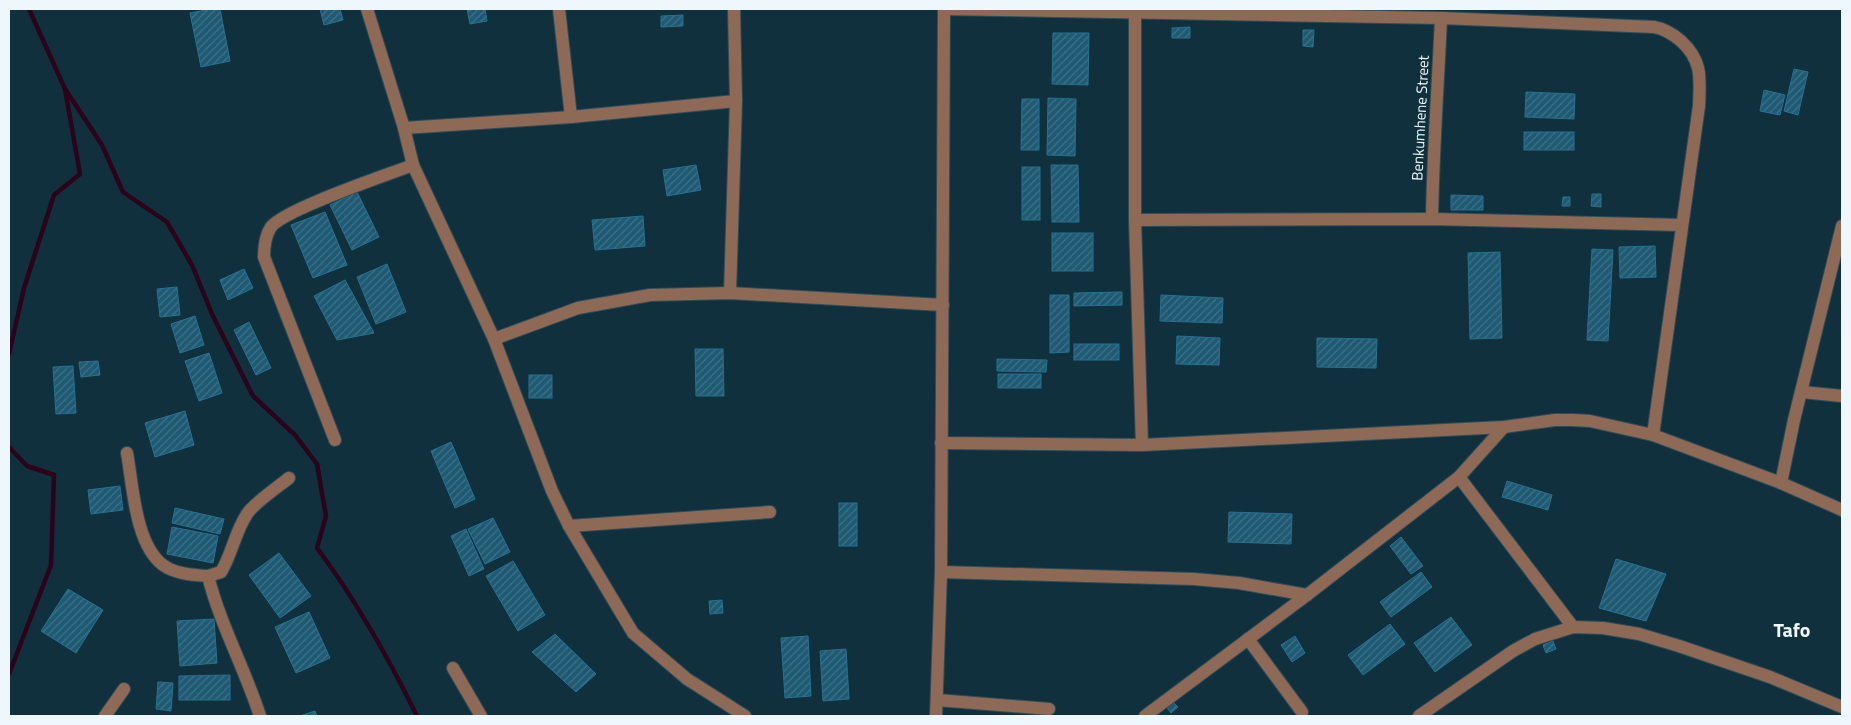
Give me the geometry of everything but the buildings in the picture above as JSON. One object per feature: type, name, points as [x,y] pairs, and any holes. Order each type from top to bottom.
[{"type":"street","points":[[367,9],[404,128],[413,165],[494,339],[552,491],[569,526],[633,633],[687,679],[745,716]]},
{"type":"street","points":[[559,9],[571,117]]},
{"type":"street","points":[[730,293],[736,101],[734,9]]},
{"type":"street","points":[[936,716],[941,572],[944,9],[1441,18],[1654,27],[1664,29],[1692,50],[1699,66],[1700,78],[1699,106],[1653,435]]},
{"type":"street","points":[[1135,12],[1135,220],[1142,445]]},
{"type":"street","name":"Benkumhene Street","points":[[1432,219],[1432,164],[1441,18]]},
{"type":"street","points":[[404,128],[571,117],[736,101]]},
{"type":"street","points":[[335,440],[264,257],[264,243],[272,227],[298,210],[413,165]]},
{"type":"street","points":[[1135,220],[1432,219],[1682,225]]},
{"type":"street","points":[[1781,483],[1794,420],[1842,226]]},
{"type":"street","points":[[494,339],[578,308],[650,295],[730,293],[943,305]]},
{"type":"street","points":[[1802,392],[1842,396]]},
{"type":"street","points":[[941,443],[1142,445],[1504,427],[1555,420],[1590,420],[1653,435],[1781,483],[1842,510]]},
{"type":"street","points":[[1145,716],[1307,595],[1459,477],[1504,427]]},
{"type":"street","points":[[127,453],[142,535],[150,552],[164,566],[186,574],[208,576],[221,572],[228,561],[240,525],[248,512],[289,478]]},
{"type":"street","points":[[1459,477],[1573,627]]},
{"type":"street","points":[[569,526],[770,512]]},
{"type":"street","points":[[941,572],[1194,579],[1239,583],[1307,595]]},
{"type":"street","points":[[208,576],[212,594],[250,684],[260,716]]},
{"type":"street","points":[[1419,716],[1513,651],[1535,639],[1573,627],[1603,628],[1639,634],[1770,677],[1840,707]]},
{"type":"street","points":[[1248,639],[1302,712]]},
{"type":"street","points":[[453,668],[481,716]]},
{"type":"street","points":[[105,716],[124,689]]},
{"type":"street","points":[[937,700],[1049,709]]},
{"type":"waterway","points":[[9,354],[24,288],[54,195],[80,174],[65,89],[29,9]]},
{"type":"waterway","points":[[65,89],[102,145],[123,192],[167,222],[192,265],[212,314],[253,396],[295,435],[317,464],[326,516],[317,548],[371,629],[417,716]]},
{"type":"waterway","points":[[9,447],[27,466],[54,475],[51,565],[9,674]]},
{"type":"district","name":"Tafo","points":[[1792,629]]}]
